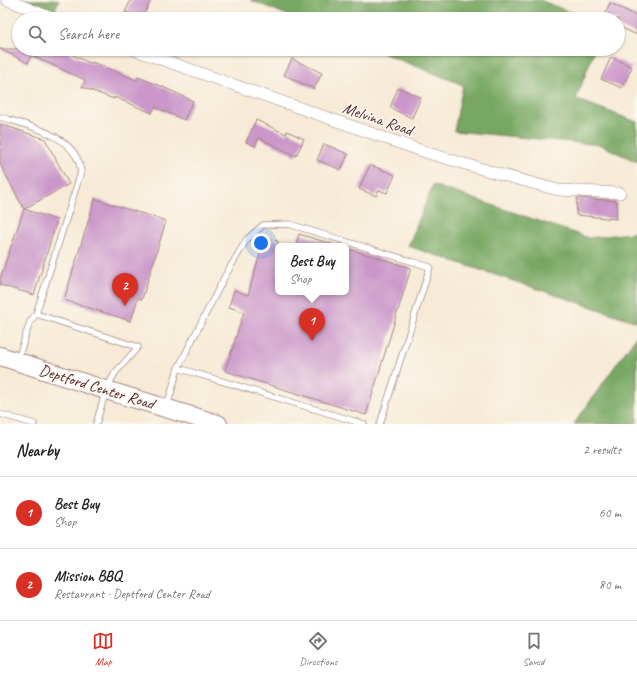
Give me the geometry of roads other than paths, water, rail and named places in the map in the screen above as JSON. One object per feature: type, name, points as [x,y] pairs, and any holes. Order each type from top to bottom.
[{"type":"main road","name":"Deptford Center Road","points":[[0,356],[218,424]]},
{"type":"street","points":[[8,0],[38,12]]},
{"type":"street","name":"Melvina Road","points":[[152,56],[428,153],[499,174],[558,190],[620,193]]},
{"type":"lane","points":[[0,117],[46,132],[70,148],[78,160],[81,172],[36,314],[30,322],[17,361]]},
{"type":"lane","points":[[167,408],[178,368],[225,276],[247,239],[263,225],[289,224],[430,267],[380,424]]},
{"type":"lane","points":[[36,314],[138,347],[115,373],[106,390],[96,424]]},
{"type":"lane","points":[[178,368],[364,424]]},
{"type":"lane","points":[[0,414],[34,424]]},
{"type":"place","name":"Mission BBQ","points":[[125,306]]},
{"type":"place","name":"Best Buy","points":[[312,341]]}]
